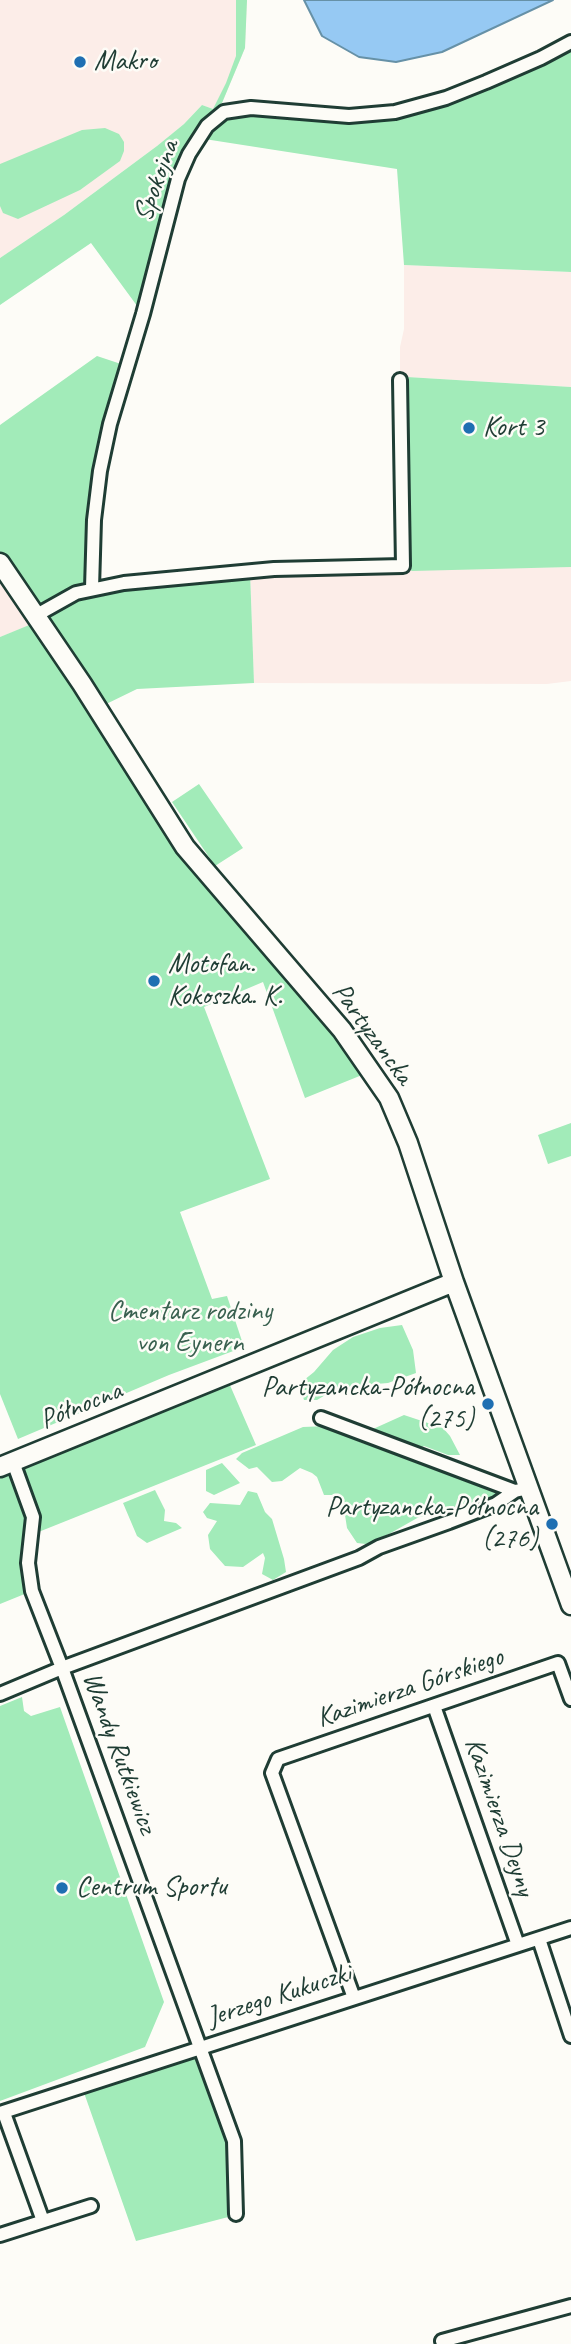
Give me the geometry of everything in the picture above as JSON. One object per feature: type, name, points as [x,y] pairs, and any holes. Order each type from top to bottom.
[{"type":"main road","name":"Partyzancka","points":[[0,563],[82,684],[185,847],[342,1030],[389,1098],[408,1143],[522,1490],[571,1605]]},
{"type":"main road","name":"Północna","points":[[7,1464],[454,1282]]},
{"type":"street","name":"Spokojna","points":[[92,588],[97,493],[110,424],[143,314],[174,191],[189,154],[207,126],[224,113],[251,108],[349,116],[395,112],[446,98],[541,58],[571,42]]},
{"type":"street","points":[[35,616],[76,593],[124,583],[217,573],[403,566],[400,380]]},
{"type":"street","points":[[321,1418],[522,1490]]},
{"type":"street","name":"Wandy Rutkiewicz","points":[[7,1464],[31,1507],[33,1524],[28,1563],[32,1591],[234,2141],[236,2214]]},
{"type":"street","name":"Wandy Rutkiewicz","points":[[0,1694],[62,1668],[359,1558],[379,1546],[496,1504],[522,1490]]},
{"type":"street","name":"Kazimierza Górskiego","points":[[354,1998],[272,1773],[278,1759],[558,1663],[571,1699]]},
{"type":"street","name":"Kazimierza Deyny","points":[[433,1706],[518,1945]]},
{"type":"street","name":"Jerzego Kukuczki","points":[[43,2221],[2,2113],[571,1928]]},
{"type":"street","points":[[539,1938],[571,2036]]},
{"type":"street","points":[[0,2235],[91,2206]]},
{"type":"street","points":[[442,2341],[571,2306]]},
{"type":"shaded area","points":[[0,0],[247,0],[245,48],[222,103],[213,109],[202,105],[157,146],[64,215],[0,258]]},
{"type":"shaded area","points":[[404,265],[571,272],[571,387],[407,377],[400,380],[400,347],[404,329]]},
{"type":"shaded area","points":[[0,563],[39,622],[0,637]]},
{"type":"shaded area","points":[[571,567],[571,681],[547,684],[254,683],[250,571]]},
{"type":"green space","points":[[236,0],[247,0],[245,48],[222,103],[214,109],[224,112],[395,112],[571,42],[571,272],[404,265],[397,169],[198,138],[189,154],[143,314],[91,243],[0,305],[0,258],[64,215],[157,146],[202,105],[213,109],[236,56]]},
{"type":"green space","points":[[105,128],[119,134],[124,142],[120,161],[80,190],[18,219],[3,213],[0,206],[0,164],[82,130]]},
{"type":"green space","name":"Cmentarz rodziny von Eynern","points":[[97,356],[127,366],[110,424],[92,588],[250,571],[254,683],[137,689],[98,708],[185,847],[372,1071],[305,1098],[263,982],[204,1007],[270,1179],[180,1212],[212,1299],[227,1296],[244,1347],[169,1375],[18,1439],[0,1394],[0,637],[39,621],[0,563],[0,425]]},
{"type":"green space","points":[[407,377],[571,387],[571,567],[412,571],[403,566],[400,381]]},
{"type":"green space","points":[[199,784],[243,848],[215,866],[172,802]]},
{"type":"green space","points":[[571,1123],[571,1156],[548,1164],[538,1135]]},
{"type":"green space","points":[[402,1325],[413,1350],[416,1373],[388,1383],[364,1385],[346,1393],[331,1383],[327,1394],[317,1400],[304,1400],[299,1384],[314,1372],[333,1350],[353,1337],[380,1328]]},
{"type":"green space","points":[[229,1383],[256,1445],[31,1535],[32,1591],[0,1604],[0,1478]]},
{"type":"green space","points":[[404,1415],[443,1428],[460,1455],[448,1455],[424,1446],[417,1450],[389,1439],[373,1429]]},
{"type":"green space","points":[[327,1426],[362,1443],[397,1452],[501,1493],[457,1510],[419,1517],[366,1544],[357,1543],[347,1528],[343,1502],[332,1495],[324,1495],[317,1477],[312,1473],[300,1468],[282,1481],[272,1482],[257,1467],[249,1469],[236,1459],[242,1453],[303,1427]]},
{"type":"green space","points":[[222,1463],[240,1483],[214,1495],[206,1491],[206,1470]]},
{"type":"green space","points":[[155,1490],[165,1510],[164,1521],[176,1523],[182,1528],[147,1543],[137,1536],[123,1503]]},
{"type":"green space","points":[[248,1491],[257,1493],[265,1512],[272,1519],[284,1559],[286,1572],[273,1580],[262,1574],[265,1558],[263,1553],[243,1567],[225,1566],[210,1549],[208,1535],[217,1521],[207,1518],[203,1512],[210,1503],[240,1505]]},
{"type":"green space","name":"Centrum Sportu","points":[[22,1697],[24,1711],[31,1716],[60,1707],[164,2002],[145,2047],[0,2101],[0,1706]]},
{"type":"green space","points":[[200,2048],[234,2141],[236,2215],[136,2241],[82,2087]]},
{"type":"water","points":[[304,0],[553,0],[442,52],[396,62],[359,57],[322,36]]},
{"type":"place","name":"Makro","points":[[80,62]]},
{"type":"place","name":"Kort 3","points":[[469,428]]},
{"type":"place","name":"Motofan. Kokoszka. K.","points":[[154,981]]},
{"type":"place","name":"Partyzancka-Północna (275)","points":[[488,1404]]},
{"type":"place","name":"Partyzancka-Północna (276)","points":[[552,1524]]},
{"type":"place","name":"Centrum Sportu","points":[[62,1888]]}]
